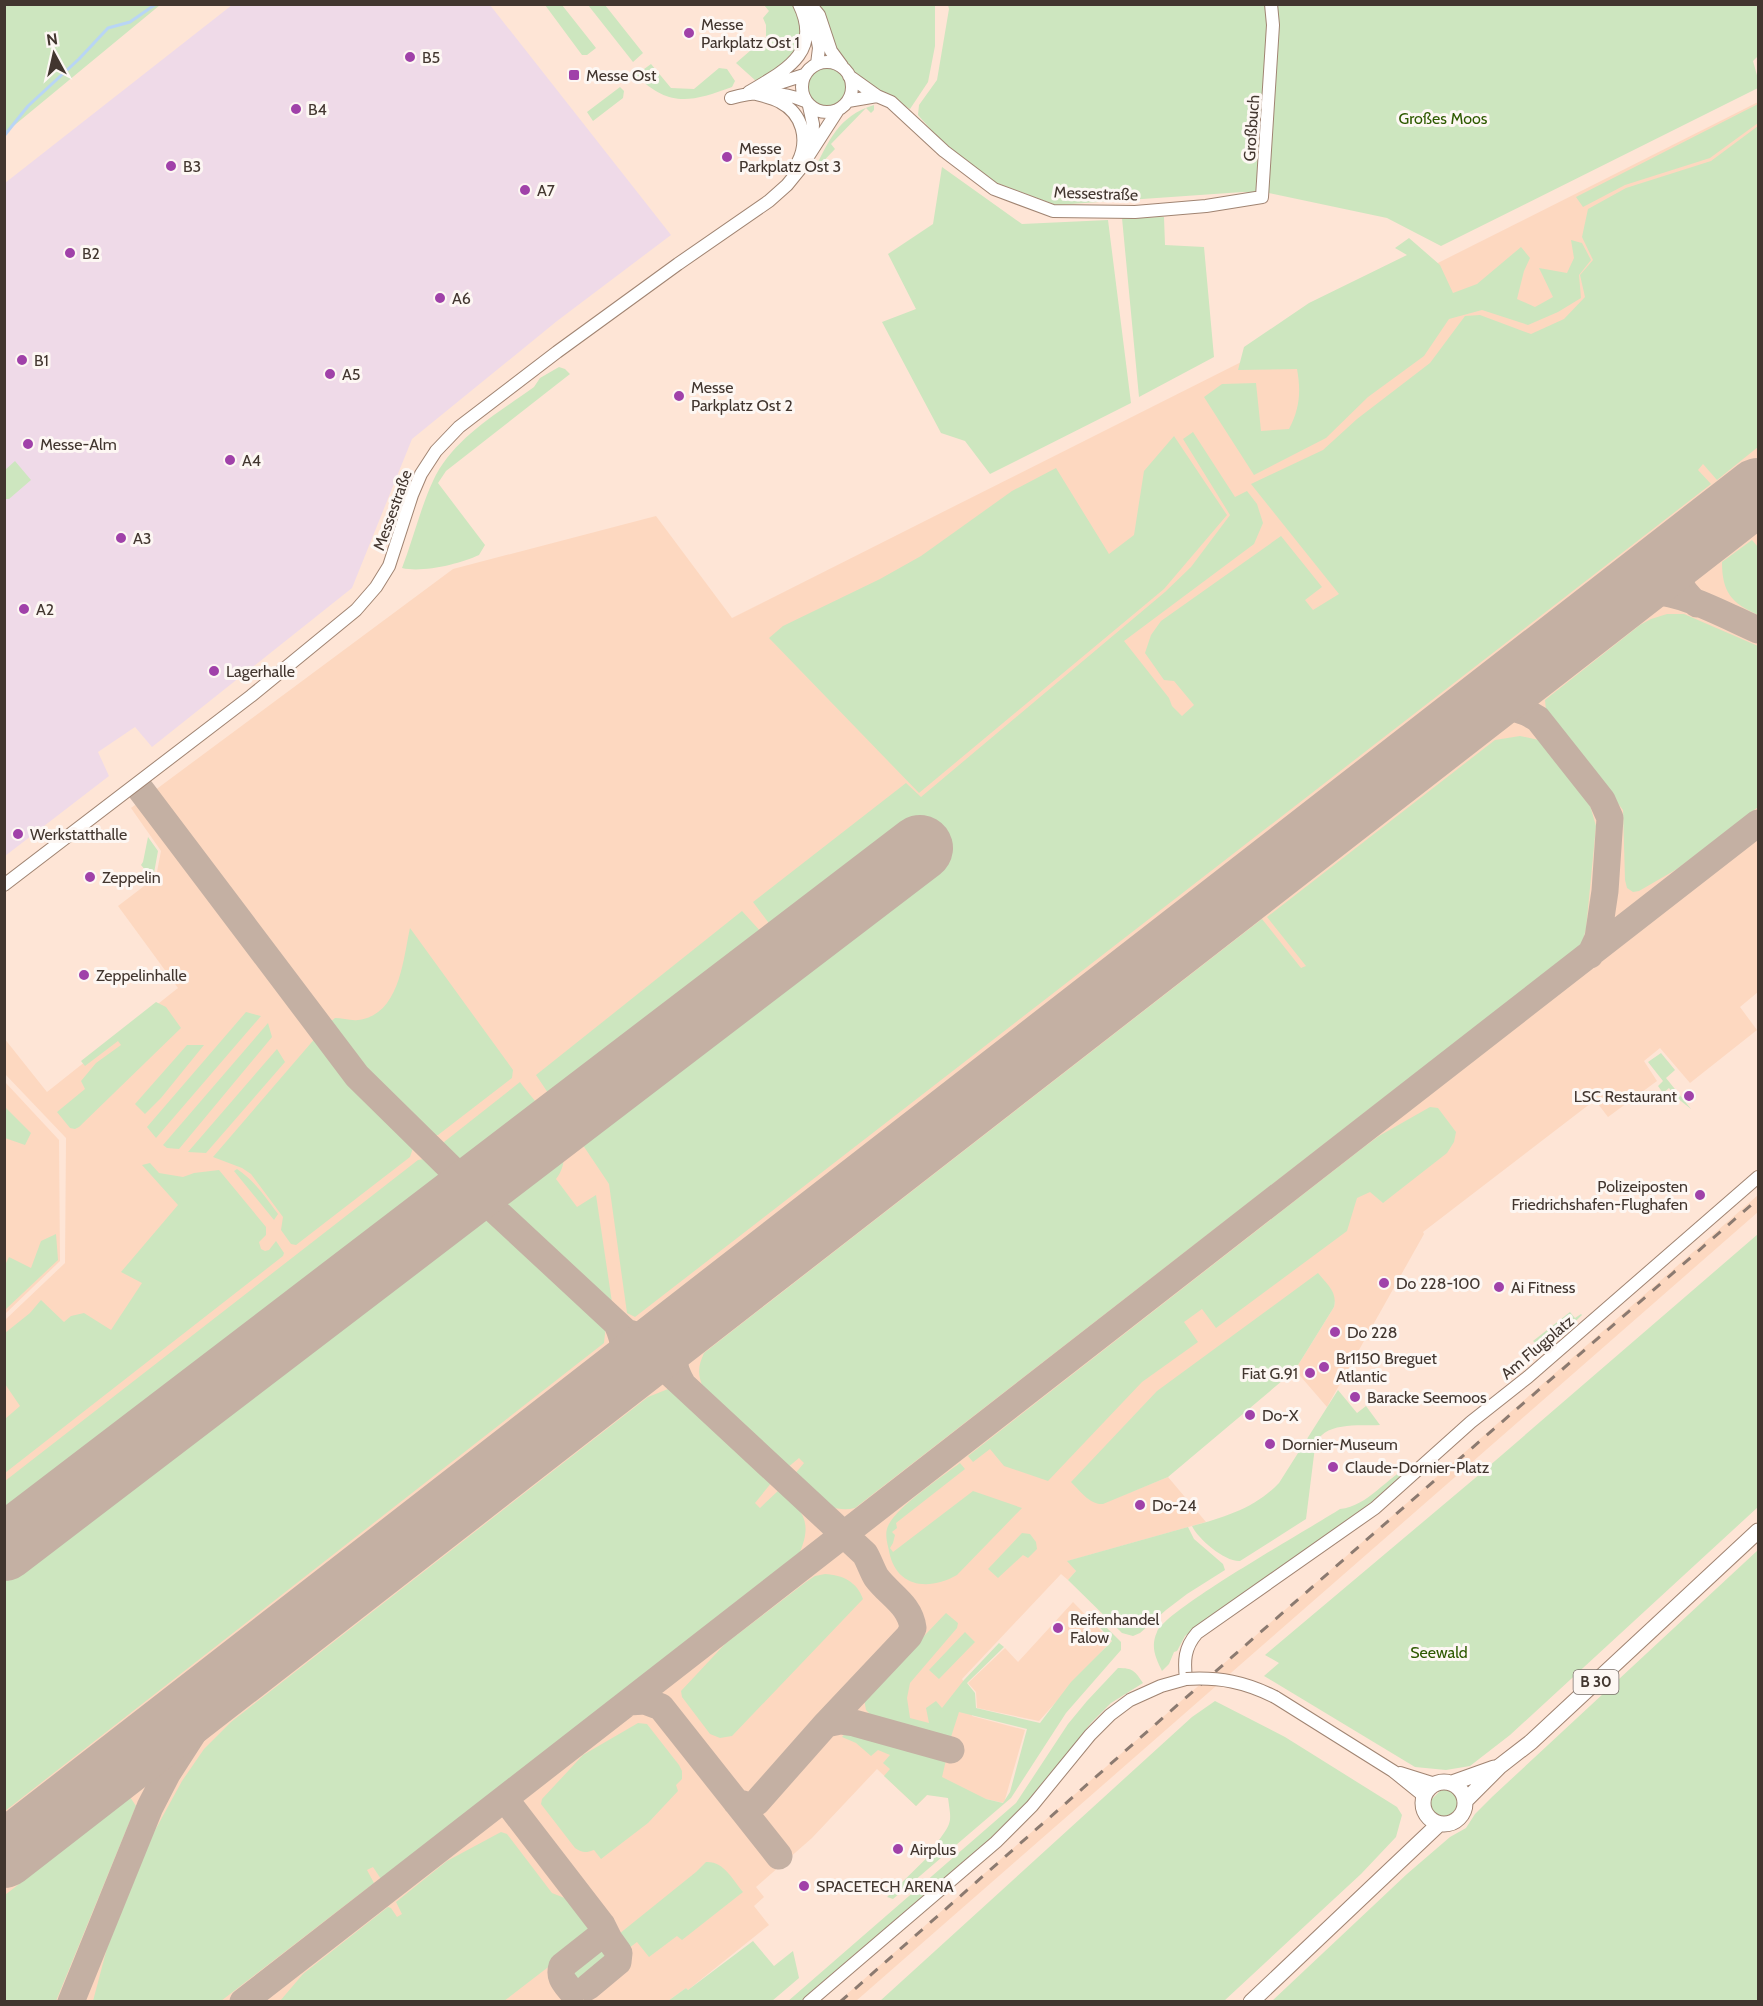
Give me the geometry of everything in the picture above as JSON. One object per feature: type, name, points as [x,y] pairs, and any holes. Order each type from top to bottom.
[{"type":"main road","name":"B 30","points":[[1251,2001],[1439,1824],[1448,1825],[1457,1821],[1464,1814],[1466,1801],[1500,1766],[1531,1742],[1758,1532]]},
{"type":"main road","name":"B 30","points":[[1435,1784],[1452,1783],[1500,1766]]},
{"type":"main road","points":[[1452,1783],[1460,1788],[1466,1801]]},
{"type":"main road","points":[[1435,1784],[1424,1796],[1423,1806],[1431,1821],[1439,1824]]},
{"type":"main road","name":"B 30","points":[[1406,1856],[1426,1814]]},
{"type":"street","points":[[749,92],[788,69],[800,54],[806,37],[805,17],[799,4]]},
{"type":"street","points":[[749,92],[786,94],[826,113],[838,110],[848,100],[852,88],[846,72],[831,51],[819,15],[810,4]]},
{"type":"street","points":[[810,4],[819,48],[818,64]]},
{"type":"street","name":"Großbuch","points":[[1206,206],[1262,197],[1274,25],[1271,4]]},
{"type":"street","points":[[812,149],[813,124],[801,86],[804,75],[818,64],[831,62],[846,72]]},
{"type":"street","name":"Messestraße","points":[[846,72],[877,96],[891,102],[944,152],[994,189],[1053,211],[1136,212],[1206,206]]},
{"type":"street","points":[[731,98],[804,75]]},
{"type":"street","points":[[749,92],[778,101],[789,107],[798,117],[803,131],[803,152],[787,185]]},
{"type":"street","points":[[848,100],[877,96]]},
{"type":"street","name":"Messestraße","points":[[4,885],[251,696],[356,610],[376,587],[389,566],[421,474],[436,451],[459,427],[576,338],[769,201],[800,169],[838,110]]},
{"type":"street","name":"Am Flugplatz","points":[[1186,1679],[1185,1652],[1197,1633],[1375,1508],[1471,1422],[1528,1377],[1758,1176]]},
{"type":"street","points":[[809,2001],[996,1842],[1032,1806],[1090,1735],[1110,1715],[1130,1700],[1161,1686],[1186,1679],[1207,1678],[1242,1683],[1275,1697],[1393,1771],[1424,1796]]},
{"type":"street","points":[[1393,1771],[1435,1784]]},
{"type":"shaded area","points":[[232,5],[490,5],[671,235],[557,321],[412,439],[352,588],[152,747],[135,727],[98,752],[109,776],[5,856],[5,183]]},
{"type":"shaded area","points":[[1758,102],[1758,992],[1740,1007],[1757,1030],[1690,1083],[1660,1048],[1644,1061],[1657,1081],[1608,1117],[1595,1100],[1423,1232],[1424,1234],[1327,1407],[1295,1370],[1334,1307],[1335,1301],[1116,1498],[1168,1477],[1206,1522],[1068,1561],[1076,1571],[1068,1580],[1061,1574],[962,1679],[973,1698],[972,1716],[1025,1730],[1004,1803],[986,1799],[927,1795],[916,1806],[877,1769],[812,1838],[756,1887],[764,1897],[754,1906],[769,1925],[688,1990],[686,1988],[668,2001],[5,2001],[5,1320],[65,1263],[66,1138],[5,1074],[4,1038],[47,1092],[178,988],[118,906],[156,877],[161,851],[131,808],[453,569],[656,516],[732,618]]},
{"type":"shaded area","points":[[5,1082],[59,1140],[60,1261],[5,1314]]},
{"type":"shaded area","points":[[1758,1195],[1758,1212],[856,2001],[838,2002]]},
{"type":"shaded area","points":[[1073,1602],[1111,1641],[1039,1721],[977,1708],[976,1692],[968,1683],[1005,1648],[1018,1662]]},
{"type":"green space","points":[[5,4],[160,4],[160,5],[5,133]]},
{"type":"green space","points":[[545,5],[562,5],[596,48],[587,55],[582,55]]},
{"type":"green space","points":[[588,5],[605,5],[643,53],[633,62]]},
{"type":"green space","points":[[764,5],[796,5],[802,27],[800,47],[782,69],[756,81],[736,63],[766,37],[766,25],[763,18],[769,11]]},
{"type":"green space","points":[[817,5],[935,5],[935,46],[928,82],[910,109],[860,78],[838,52]]},
{"type":"green space","name":"Großes Moos","points":[[948,5],[1758,5],[1758,56],[1753,61],[1758,88],[1441,246],[1387,218],[1269,193],[1243,192],[1056,205],[997,183],[948,149],[918,115],[919,105],[937,80]]},
{"type":"green space","points":[[651,64],[671,88],[694,89],[719,68],[727,69],[735,81],[732,87],[704,96],[681,99],[670,97],[648,86],[636,75]]},
{"type":"green space","points":[[827,67],[841,73],[847,87],[841,101],[827,107],[813,101],[807,87],[813,73]]},
{"type":"green space","points":[[620,87],[624,91],[623,98],[593,121],[587,112]]},
{"type":"green space","points":[[1758,104],[1758,123],[1710,158],[1625,185],[1583,207],[1576,197]]},
{"type":"green space","points":[[874,105],[871,113],[866,108]]},
{"type":"green space","points":[[866,108],[831,144],[835,149],[813,172],[836,131],[852,116]]},
{"type":"green space","points":[[1758,126],[1758,447],[1717,480],[1703,464],[1698,470],[1711,484],[635,1317],[627,1313],[609,1184],[536,1075],[742,911],[783,956],[789,950],[753,902],[906,783],[921,797],[1165,592],[1191,567],[1230,515],[1183,439],[1193,432],[1235,497],[1247,491],[1257,504],[1263,523],[1254,544],[1124,641],[1182,716],[1194,705],[1174,681],[1164,680],[1145,653],[1151,635],[1161,621],[1281,536],[1322,587],[1305,600],[1313,610],[1339,594],[1251,484],[1323,450],[1357,419],[1430,363],[1465,316],[1480,315],[1531,334],[1564,319],[1585,297],[1580,275],[1593,260],[1582,237],[1588,209],[1626,188],[1711,161]]},
{"type":"green space","points":[[942,167],[1022,224],[1108,220],[1131,403],[990,474],[965,441],[941,433],[882,322],[916,309],[888,254],[933,224]]},
{"type":"green space","points":[[1164,217],[1165,245],[1204,247],[1214,357],[1139,397],[1122,218]]},
{"type":"green space","points":[[1409,238],[1440,265],[1453,293],[1477,284],[1521,247],[1530,258],[1517,299],[1535,307],[1553,297],[1539,268],[1567,273],[1574,258],[1571,240],[1582,243],[1591,260],[1579,275],[1581,298],[1558,312],[1528,325],[1482,310],[1449,319],[1424,356],[1368,397],[1326,438],[1254,475],[1204,397],[1222,384],[1256,383],[1261,431],[1289,429],[1299,399],[1297,369],[1238,370],[1244,347],[1309,303],[1407,255],[1395,248]]},
{"type":"green space","points":[[559,367],[570,374],[446,471],[438,483],[485,545],[479,555],[441,567],[402,568],[428,492],[441,466],[477,428],[534,387],[540,378]]},
{"type":"green space","points":[[1174,436],[1227,515],[1164,589],[919,793],[769,638],[783,626],[880,579],[921,556],[1012,491],[1056,468],[1109,554],[1134,535],[1144,471]]},
{"type":"green space","points":[[15,461],[31,480],[9,499],[5,499],[5,470]]},
{"type":"green space","points":[[1752,540],[1758,547],[1758,615],[1741,606],[1730,596],[1722,573],[1722,562]]},
{"type":"green space","points":[[1667,614],[1684,614],[1758,646],[1758,807],[1677,869],[1639,891],[1633,892],[1627,888],[1625,880],[1623,810],[1546,710],[1545,700],[1640,625]]},
{"type":"green space","points":[[1520,736],[1539,740],[1589,802],[1596,826],[1586,929],[1582,944],[855,1508],[836,1508],[814,1495],[794,1475],[804,1463],[799,1458],[787,1468],[704,1390],[699,1372],[704,1353],[1262,919],[1301,968],[1306,966],[1267,917],[1495,740]]},
{"type":"green space","points":[[148,837],[158,851],[154,873],[146,871],[141,865]]},
{"type":"green space","points":[[410,928],[513,1070],[512,1078],[438,1135],[425,1136],[411,1123],[360,1069],[325,1026],[335,1018],[358,1020],[372,1016],[383,1008],[397,984]]},
{"type":"green space","points":[[156,1002],[166,1007],[181,1028],[79,1127],[70,1128],[57,1112],[85,1089],[81,1081],[96,1063],[121,1045],[118,1041],[85,1066],[81,1061]]},
{"type":"green space","points":[[246,1012],[261,1016],[156,1138],[147,1127]]},
{"type":"green space","points":[[268,1023],[272,1037],[179,1149],[167,1148],[163,1145]]},
{"type":"green space","points":[[317,1036],[414,1145],[410,1157],[296,1245],[291,1244],[281,1230],[283,1217],[251,1174],[242,1168],[213,1157]]},
{"type":"green space","points":[[187,1045],[204,1045],[145,1114],[135,1104]]},
{"type":"green space","points":[[277,1049],[285,1062],[206,1153],[188,1152]]},
{"type":"green space","points":[[1661,1053],[1675,1070],[1666,1078],[1691,1109],[1672,1094],[1665,1098],[1672,1092],[1669,1088],[1663,1093],[1658,1086],[1663,1081],[1648,1062]]},
{"type":"green space","points":[[520,1082],[546,1116],[561,1141],[564,1154],[562,1167],[556,1179],[577,1207],[596,1195],[613,1309],[442,1149],[444,1142]]},
{"type":"green space","points":[[4,1106],[31,1133],[25,1145],[5,1138]]},
{"type":"green space","points":[[1430,1107],[1438,1108],[1456,1132],[1454,1142],[1447,1153],[1383,1203],[1370,1192],[1357,1198],[1347,1231],[1216,1328],[1202,1309],[1184,1322],[1198,1342],[1142,1382],[1048,1481],[1004,1466],[990,1449],[973,1462],[968,1456],[1364,1147]]},
{"type":"green space","points":[[431,1158],[606,1324],[604,1343],[5,1811],[5,1481],[418,1160]]},
{"type":"green space","points":[[150,1163],[159,1173],[183,1177],[194,1173],[219,1170],[266,1227],[266,1235],[259,1242],[261,1249],[269,1250],[276,1241],[284,1253],[283,1256],[5,1473],[5,1419],[20,1406],[5,1384],[5,1333],[30,1313],[41,1300],[64,1322],[71,1316],[84,1313],[111,1330],[142,1283],[121,1272],[178,1205],[142,1165]]},
{"type":"green space","points":[[237,1169],[254,1184],[278,1214],[274,1220],[234,1171]]},
{"type":"green space","points":[[56,1234],[58,1260],[5,1310],[5,1265],[9,1257],[31,1268],[41,1241]]},
{"type":"green space","name":"Seewald","points":[[1758,1234],[1758,1507],[1510,1735],[1470,1766],[1446,1770],[1415,1767],[1264,1676],[1279,1663],[1265,1655],[1474,1479]]},
{"type":"green space","points":[[1318,1273],[1333,1292],[1334,1307],[1295,1370],[1168,1477],[1103,1504],[1090,1500],[1071,1482],[1157,1391]]},
{"type":"green space","points":[[1570,1312],[1575,1318],[1582,1315],[1551,1345],[1544,1337],[1536,1344],[1533,1341]]},
{"type":"green space","points":[[668,1389],[683,1397],[772,1482],[755,1503],[760,1508],[780,1489],[794,1503],[805,1524],[804,1541],[800,1552],[381,1879],[373,1867],[367,1870],[374,1883],[221,2001],[93,2001],[107,1948],[153,1834],[182,1781],[204,1749],[231,1722],[648,1397]]},
{"type":"green space","points":[[1338,1390],[1357,1413],[1366,1406],[1380,1425],[1333,1429],[1319,1439],[1315,1447],[1306,1519],[1240,1561],[1227,1558],[1213,1549],[1192,1526],[1239,1511],[1270,1492],[1279,1483]]},
{"type":"green space","points":[[960,1463],[965,1469],[896,1523],[897,1528],[892,1532],[895,1535],[890,1548],[893,1552],[973,1491],[1022,1508],[957,1575],[936,1583],[915,1583],[899,1573],[893,1563],[886,1534],[887,1527],[911,1500]]},
{"type":"green space","points":[[1411,1466],[1414,1468],[1358,1513],[1185,1636],[1169,1664],[1162,1671],[1156,1657],[1154,1643],[1157,1632],[1166,1621],[1241,1569],[1340,1509],[1360,1503]]},
{"type":"green space","points":[[1188,1527],[1194,1539],[1223,1564],[1225,1570],[1187,1594],[1140,1633],[1133,1636],[1122,1633],[1068,1580],[1076,1571],[1067,1561]]},
{"type":"green space","points":[[1022,1533],[1030,1534],[1036,1542],[1037,1549],[1028,1558],[1023,1555],[998,1578],[988,1569]]},
{"type":"green space","points":[[1758,1550],[1758,2001],[1272,2001],[1407,1874],[1450,1837],[1466,1828],[1475,1814],[1492,1797]]},
{"type":"green space","points":[[825,1574],[848,1580],[857,1588],[863,1599],[732,1736],[720,1738],[710,1734],[682,1697],[681,1691],[725,1644],[806,1582],[815,1576]]},
{"type":"green space","points":[[946,1613],[958,1623],[957,1628],[910,1683],[907,1698],[910,1718],[929,1723],[926,1708],[936,1701],[942,1708],[964,1680],[999,1643],[1004,1647],[967,1683],[975,1693],[976,1708],[1040,1723],[1071,1682],[1112,1641],[1094,1621],[1100,1621],[1121,1642],[1121,1650],[1066,1713],[1011,1798],[893,1899],[887,1897],[941,1844],[939,1840],[950,1820],[948,1798],[927,1795],[916,1806],[884,1776],[890,1769],[883,1763],[890,1755],[878,1750],[871,1756],[856,1743],[842,1737],[846,1732],[946,1760],[942,1777],[986,1799],[1003,1803],[1010,1792],[1027,1729],[959,1712],[951,1737],[871,1715],[866,1710],[864,1699]]},
{"type":"green space","points":[[965,1632],[975,1642],[939,1679],[929,1670]]},
{"type":"green space","points":[[1118,1668],[1133,1671],[1143,1683],[1111,1703],[1091,1723],[1031,1799],[990,1840],[802,2001],[787,2002],[1016,1803],[1068,1724]]},
{"type":"green space","points":[[1215,1701],[1285,1737],[1397,1807],[1402,1815],[1396,1837],[1361,1874],[1224,2001],[880,2001],[1192,1717]]},
{"type":"green space","points":[[638,1723],[647,1724],[679,1765],[682,1779],[676,1785],[678,1791],[648,1823],[601,1859],[594,1850],[584,1852],[575,1848],[541,1804],[542,1799],[583,1755]]},
{"type":"green space","points":[[1450,1787],[1460,1797],[1461,1805],[1453,1817],[1440,1818],[1434,1814],[1429,1802],[1440,1791]]},
{"type":"green space","points":[[130,1797],[136,1806],[56,2001],[5,2001],[5,1895]]},
{"type":"green space","points":[[501,1832],[507,1834],[552,1893],[572,1901],[595,1931],[504,2001],[280,2001],[303,1974],[388,1907],[397,1917],[402,1914],[396,1902],[447,1861]]},
{"type":"green space","points":[[706,1862],[723,1868],[743,1892],[682,1940],[677,1936],[649,1957],[637,1942],[629,1948],[623,1948],[618,1943],[619,1934]]},
{"type":"green space","points":[[753,1941],[774,1966],[793,1951],[799,1978],[772,2001],[668,2001],[686,1988],[688,1990]]},
{"type":"green space","points":[[600,1946],[612,1955],[611,1961],[574,1989],[566,1977],[567,1971]]},
{"type":"waterway","points":[[4,136],[28,106],[79,59],[108,28],[130,22],[156,4]]},
{"type":"taxiway","points":[[1688,546],[1680,562],[1679,577],[1684,591],[1697,604]]},
{"type":"taxiway","points":[[1614,603],[1640,593],[1661,592],[1704,605],[1758,630]]},
{"type":"taxiway","points":[[1467,718],[1485,710],[1502,707],[1520,710],[1538,719],[1602,800],[1610,818],[1605,891],[1598,938],[1590,955]]},
{"type":"taxiway","points":[[141,790],[357,1076],[473,1190],[865,1554],[876,1577],[908,1612],[913,1628],[909,1636],[757,1802],[750,1806],[736,1802]]},
{"type":"taxiway","points":[[243,2002],[1758,823]]},
{"type":"taxiway","points":[[626,1332],[652,1338],[666,1336],[689,1323],[679,1338],[674,1352],[675,1368],[683,1385]]},
{"type":"taxiway","points":[[609,1385],[621,1363],[624,1349],[617,1324]]},
{"type":"taxiway","points":[[71,2002],[150,1807],[167,1774],[214,1706],[269,1650]]},
{"type":"taxiway","points":[[629,1702],[645,1701],[661,1707],[779,1856]]},
{"type":"taxiway","points":[[826,1724],[840,1721],[854,1723],[951,1750]]},
{"type":"taxiway","points":[[505,1799],[602,1925],[619,1953],[618,1962],[588,1987]]},
{"type":"taxiway","points":[[572,1992],[562,1977],[562,1966],[603,1933],[602,1925]]},
{"type":"runway","points":[[4,1855],[1758,491]]},
{"type":"runway","points":[[4,1548],[920,848]]},
{"type":"railway","points":[[840,2002],[1758,1199]]},
{"type":"place","name":"Messe Parkplatz Ost 1","points":[[689,33]]},
{"type":"place","name":"B5","points":[[410,57]]},
{"type":"place","name":"Messe Ost","points":[[574,75]]},
{"type":"place","name":"B4","points":[[296,109]]},
{"type":"place","name":"Messe Parkplatz Ost 3","points":[[727,157]]},
{"type":"place","name":"B3","points":[[171,166]]},
{"type":"place","name":"A7","points":[[525,190]]},
{"type":"place","name":"B2","points":[[70,253]]},
{"type":"place","name":"A6","points":[[440,298]]},
{"type":"place","name":"B1","points":[[22,360]]},
{"type":"place","name":"A5","points":[[330,374]]},
{"type":"place","name":"Messe Parkplatz Ost 2","points":[[679,396]]},
{"type":"place","name":"Messe-Alm","points":[[28,444]]},
{"type":"place","name":"A4","points":[[230,460]]},
{"type":"place","name":"A3","points":[[121,538]]},
{"type":"place","name":"A2","points":[[24,609]]},
{"type":"place","name":"Lagerhalle","points":[[214,671]]},
{"type":"place","name":"Werkstatthalle","points":[[18,834]]},
{"type":"place","name":"Zeppelin","points":[[90,877]]},
{"type":"place","name":"Zeppelinhalle","points":[[84,975]]},
{"type":"place","name":"LSC Restaurant","points":[[1689,1096]]},
{"type":"place","name":"Polizeiposten Friedrichshafen-Flughafen","points":[[1700,1195]]},
{"type":"place","name":"Do 228-100","points":[[1384,1283]]},
{"type":"place","name":"Ai Fitness","points":[[1499,1287]]},
{"type":"place","name":"Do 228","points":[[1335,1332]]},
{"type":"place","name":"Br1150 Breguet Atlantic","points":[[1324,1367]]},
{"type":"place","name":"Fiat G.91","points":[[1310,1373]]},
{"type":"place","name":"Baracke Seemoos","points":[[1355,1397]]},
{"type":"place","name":"Do-X","points":[[1250,1415]]},
{"type":"place","name":"Dornier-Museum","points":[[1270,1444]]},
{"type":"place","name":"Claude-Dornier-Platz","points":[[1333,1467]]},
{"type":"place","name":"Do-24","points":[[1140,1505]]},
{"type":"place","name":"Reifenhandel Falow","points":[[1058,1628]]},
{"type":"place","name":"Airplus","points":[[898,1849]]},
{"type":"place","name":"SPACETECH ARENA","points":[[804,1886]]}]
